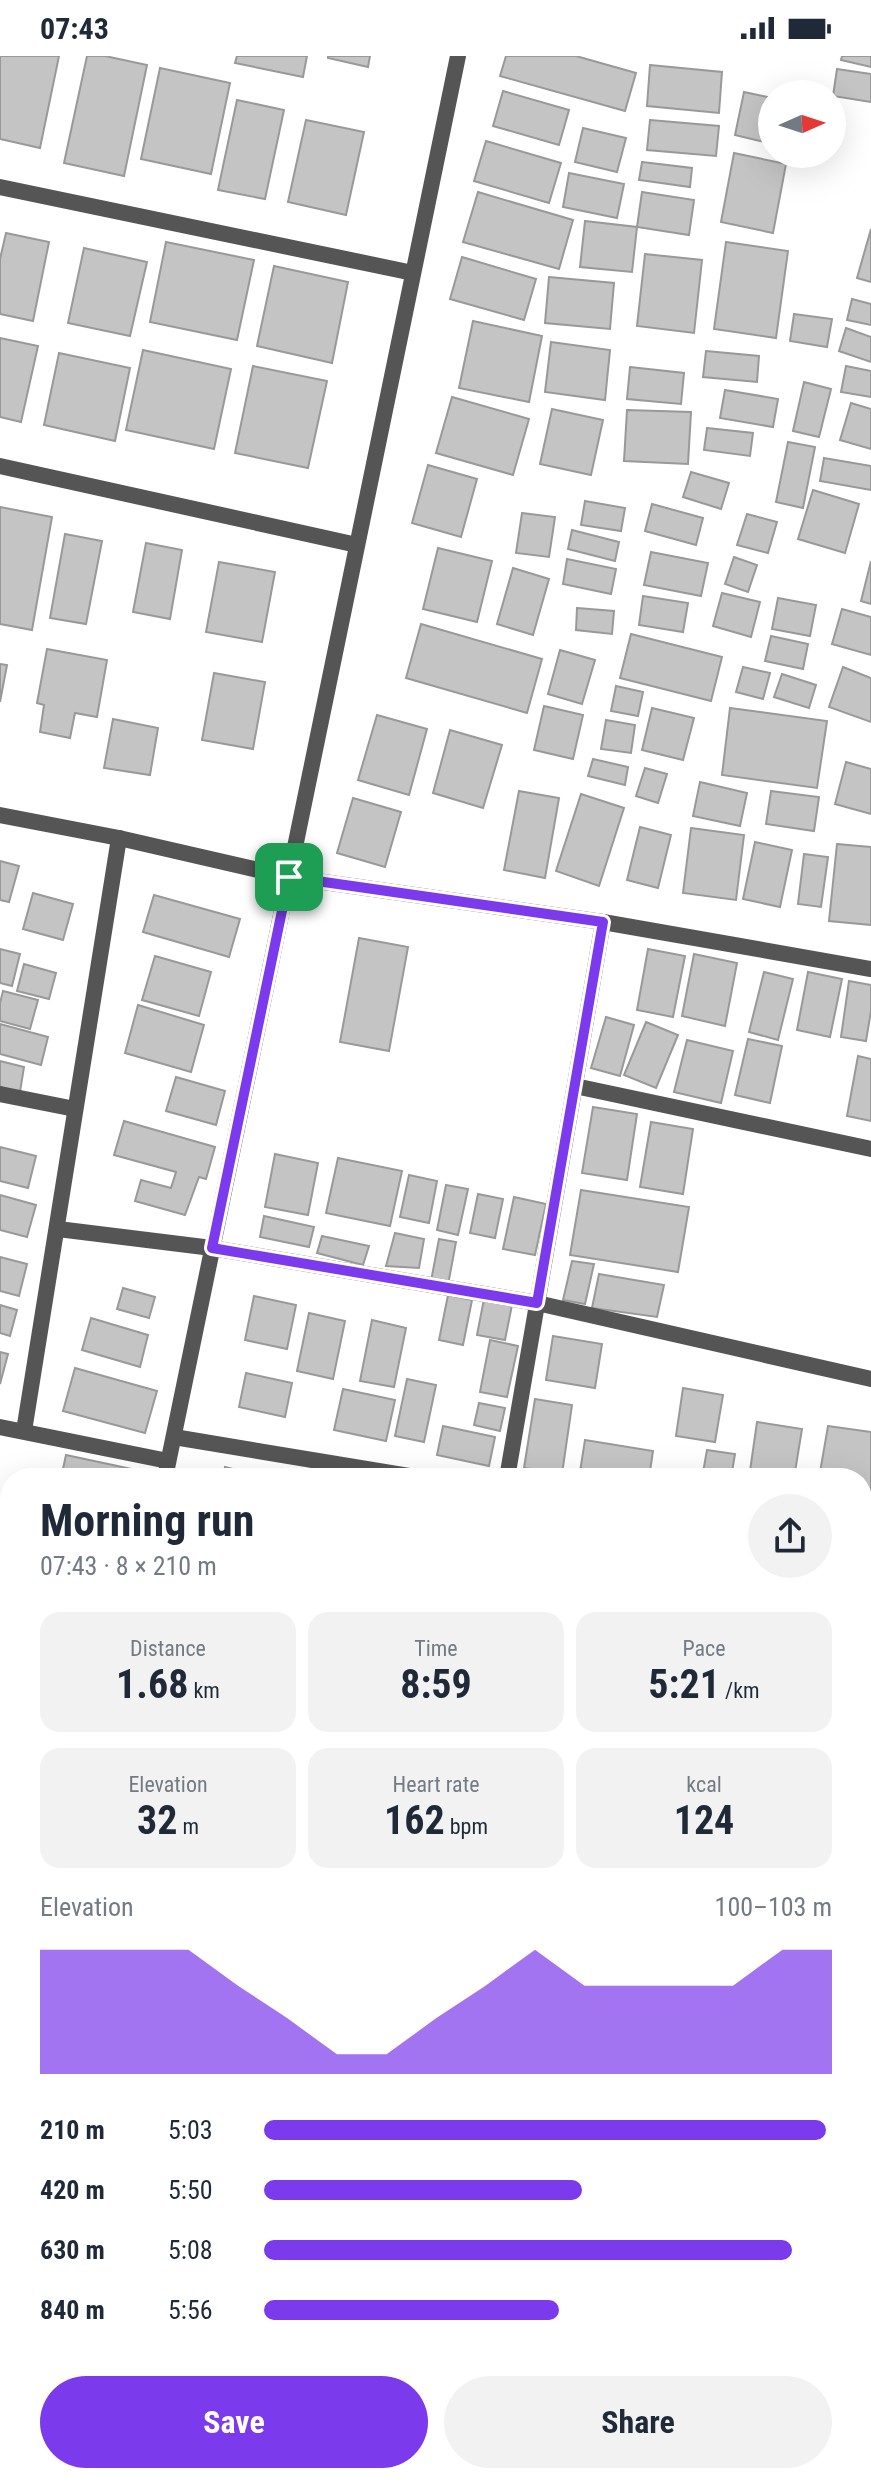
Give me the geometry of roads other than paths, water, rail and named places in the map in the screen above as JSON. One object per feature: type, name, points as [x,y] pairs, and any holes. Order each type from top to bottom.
[{"type":"street","points":[[167,1468],[458,56]]},
{"type":"street","points":[[0,187],[413,273]]},
{"type":"street","points":[[0,466],[357,545]]},
{"type":"street","points":[[0,815],[119,838],[289,877],[603,922],[871,969]]},
{"type":"street","points":[[24,1431],[119,838]]},
{"type":"street","points":[[509,1468],[603,922]]},
{"type":"street","points":[[575,1086],[871,1149]]},
{"type":"street","points":[[0,1094],[75,1109]]},
{"type":"street","points":[[58,1229],[212,1248],[537,1303],[871,1379]]},
{"type":"street","points":[[0,1427],[168,1461]]},
{"type":"street","points":[[174,1437],[361,1468]]}]
